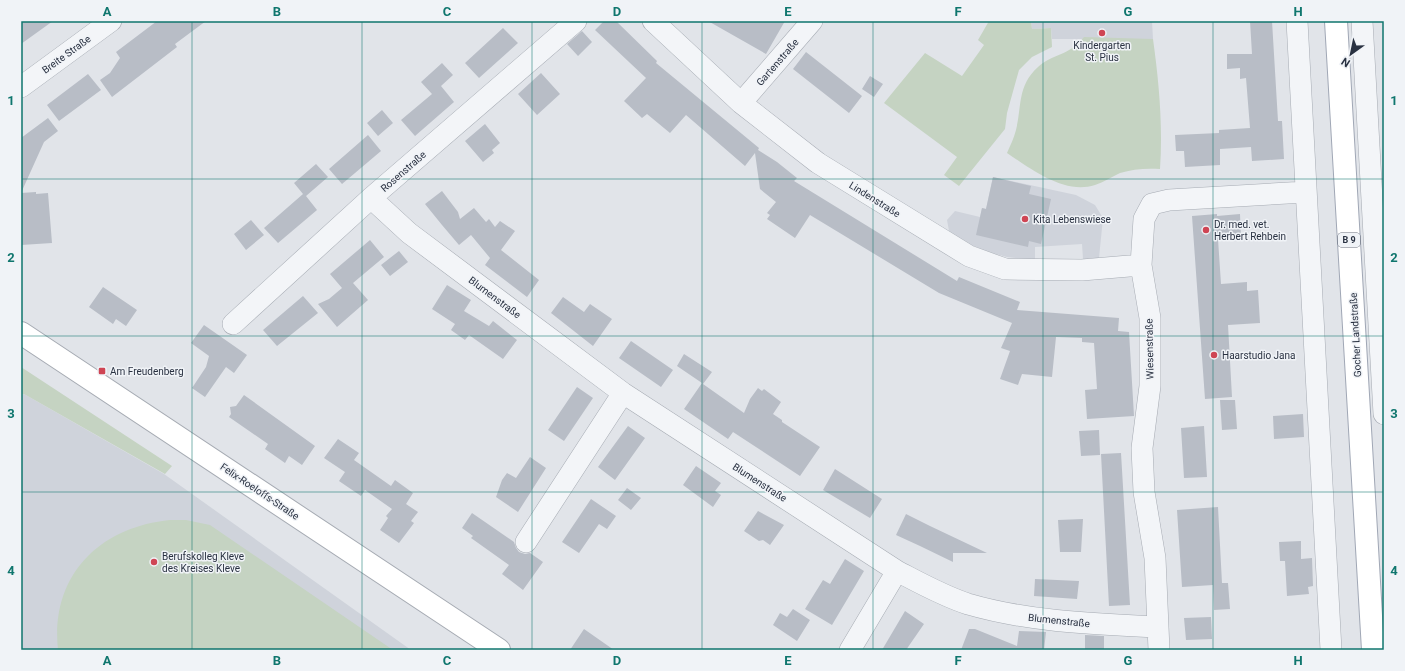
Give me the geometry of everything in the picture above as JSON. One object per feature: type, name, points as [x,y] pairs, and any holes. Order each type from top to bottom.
[{"type":"main road","name":"Gocher Landstraße","points":[[1336,21],[1372,650]]},
{"type":"main road","name":"Felix-Roeloffs-Straße","points":[[21,333],[499,650]]},
{"type":"street","name":"Breite Straße","points":[[21,87],[111,21]]},
{"type":"street","name":"Rosenstraße","points":[[233,324],[371,198],[576,21]]},
{"type":"street","name":"Lindenstraße","points":[[653,21],[741,104],[818,162],[968,256],[1005,269],[1082,270],[1141,265]]},
{"type":"street","name":"Gartenstraße","points":[[741,104],[812,21]]},
{"type":"street","points":[[1297,21],[1331,650]]},
{"type":"street","points":[[1362,21],[1384,414]]},
{"type":"street","name":"Wiesenstraße","points":[[1159,650],[1155,558],[1144,492],[1142,448],[1150,386],[1150,318],[1141,265],[1144,219],[1152,204],[1169,200],[1306,192]]},
{"type":"street","name":"Blumenstraße","points":[[371,198],[409,233],[623,393],[897,571],[928,587],[967,603],[1015,615],[1084,623],[1158,627]]},
{"type":"street","points":[[526,542],[623,393]]},
{"type":"street","points":[[850,650],[897,571]]},
{"type":"shaded area","name":"Kindergarten St. Pius","points":[[1031,21],[1152,21],[1153,39],[1052,39],[1051,28],[1032,29]]},
{"type":"shaded area","name":"Kita Lebenswiese","points":[[993,177],[1076,195],[1095,205],[1103,218],[1099,258],[1083,259],[1082,244],[1035,247],[1035,260],[1007,257],[985,251],[950,236],[947,220],[955,211],[980,217],[982,208],[986,209]]},
{"type":"shaded area","name":"Berufskolleg Kleve des Kreises Kleve","points":[[24,394],[164,474],[411,650],[21,650],[21,395]]},
{"type":"green space","points":[[989,21],[1031,21],[1032,29],[1051,28],[1052,47],[1032,57],[1019,70],[1007,113],[1005,129],[959,186],[944,175],[957,157],[884,103],[925,53],[962,76],[984,45],[978,40]]},
{"type":"green space","points":[[1084,37],[1153,39],[1160,104],[1160,169],[1129,171],[1120,173],[1095,185],[1083,187],[1072,186],[1048,179],[1007,153],[1016,130],[1023,89],[1031,74],[1043,63],[1072,48]]},
{"type":"green space","points":[[21,367],[172,466],[165,474],[24,394],[21,395]]},
{"type":"green space","points":[[170,520],[186,520],[210,525],[393,650],[58,650],[58,623],[62,599],[71,578],[84,560],[101,545],[121,533],[144,525]]},
{"type":"building","points":[[21,21],[53,21],[21,44]]},
{"type":"building","points":[[157,21],[206,21],[175,44],[177,47],[112,97],[100,80],[110,73],[120,58],[116,52]]},
{"type":"building","points":[[604,21],[616,21],[657,61],[656,63],[759,148],[758,150],[777,162],[797,178],[794,181],[957,281],[959,277],[1020,302],[1017,310],[1119,318],[1118,331],[1129,332],[1134,416],[1087,419],[1085,390],[1097,389],[1094,343],[1082,342],[1082,338],[1056,337],[1052,377],[1022,374],[1018,385],[1000,379],[1010,351],[1001,348],[1012,323],[939,293],[810,215],[795,238],[767,219],[770,215],[767,213],[776,202],[760,189],[755,153],[745,166],[686,115],[670,133],[647,114],[642,118],[624,101],[646,78],[595,30]]},
{"type":"building","points":[[708,21],[785,21],[766,54]]},
{"type":"building","points":[[1250,21],[1272,21],[1278,121],[1282,121],[1284,159],[1252,161],[1251,147],[1220,149],[1220,165],[1185,167],[1184,151],[1176,151],[1175,135],[1219,133],[1219,130],[1250,128],[1246,78],[1240,79],[1240,68],[1227,69],[1227,54],[1252,54]]},
{"type":"building","points":[[503,28],[518,43],[479,78],[465,63]]},
{"type":"building","points":[[582,31],[592,42],[578,56],[567,44]]},
{"type":"building","points":[[806,52],[862,96],[849,113],[793,69]]},
{"type":"building","points":[[442,63],[453,75],[441,86],[454,102],[415,136],[401,120],[432,94],[421,82]]},
{"type":"building","points":[[541,73],[560,94],[537,115],[518,94]]},
{"type":"building","points":[[88,74],[101,90],[59,121],[47,105]]},
{"type":"building","points":[[870,76],[883,84],[874,97],[862,89]]},
{"type":"building","points":[[382,110],[393,123],[378,136],[367,123]]},
{"type":"building","points":[[48,118],[58,131],[44,142],[21,193],[21,138]]},
{"type":"building","points":[[485,124],[500,143],[492,150],[494,153],[483,162],[465,141]]},
{"type":"building","points":[[368,135],[381,151],[342,184],[329,169]]},
{"type":"building","points":[[316,164],[328,177],[306,196],[317,210],[278,243],[264,228],[303,194],[294,183]]},
{"type":"building","points":[[993,177],[1031,186],[1029,194],[1051,199],[1041,244],[1029,241],[1028,247],[976,235],[982,208],[986,209]]},
{"type":"building","points":[[442,191],[458,212],[460,219],[474,208],[486,222],[489,219],[495,227],[500,221],[515,231],[501,250],[539,280],[527,297],[485,265],[490,258],[471,235],[459,245],[425,204]]},
{"type":"building","points":[[36,192],[36,194],[48,193],[52,243],[21,245],[21,193]]},
{"type":"building","points":[[1217,214],[1217,216],[1240,214],[1241,238],[1218,239],[1221,284],[1247,282],[1247,291],[1258,290],[1260,323],[1228,325],[1232,397],[1205,399],[1192,216]]},
{"type":"building","points":[[251,220],[264,235],[246,250],[234,234]]},
{"type":"building","points":[[370,240],[384,257],[353,283],[368,300],[337,327],[318,304],[329,299],[342,288],[330,274]]},
{"type":"building","points":[[399,251],[408,262],[390,276],[381,265]]},
{"type":"building","points":[[447,285],[471,300],[464,311],[489,326],[493,321],[517,340],[503,359],[469,335],[465,340],[451,330],[455,324],[432,309]]},
{"type":"building","points":[[103,287],[137,310],[126,326],[116,319],[113,324],[89,307]]},
{"type":"building","points":[[303,296],[318,313],[277,346],[263,330]]},
{"type":"building","points":[[563,297],[584,312],[590,304],[612,319],[593,346],[551,313]]},
{"type":"building","points":[[204,325],[247,355],[234,373],[226,367],[205,397],[192,388],[206,367],[209,356],[191,343]]},
{"type":"building","points":[[631,341],[673,370],[661,387],[619,358]]},
{"type":"building","points":[[684,354],[712,372],[703,384],[744,413],[750,399],[758,388],[762,391],[764,389],[781,402],[773,414],[782,420],[782,422],[820,447],[800,476],[733,432],[728,439],[684,409],[702,383],[677,366]]},
{"type":"building","points":[[577,387],[593,398],[564,441],[548,430]]},
{"type":"building","points":[[244,395],[315,446],[302,465],[289,456],[285,463],[265,449],[268,444],[229,417],[231,414],[230,407],[236,406]]},
{"type":"building","points":[[1220,400],[1235,400],[1237,429],[1222,430]]},
{"type":"building","points":[[1303,414],[1304,437],[1274,439],[1273,416]]},
{"type":"building","points":[[628,426],[645,438],[615,480],[598,467]]},
{"type":"building","points":[[1204,426],[1207,477],[1184,478],[1181,428]]},
{"type":"building","points":[[1099,430],[1100,455],[1081,456],[1079,431]]},
{"type":"building","points":[[338,439],[359,453],[354,460],[391,486],[395,480],[413,493],[406,504],[418,512],[411,521],[414,523],[399,543],[380,530],[388,518],[386,516],[392,509],[365,490],[361,496],[339,481],[345,472],[324,458]]},
{"type":"building","points":[[1121,453],[1130,605],[1109,606],[1101,454]]},
{"type":"building","points":[[530,457],[546,468],[518,512],[496,497],[502,480],[507,473],[516,478]]},
{"type":"building","points":[[696,466],[721,483],[715,491],[721,495],[713,507],[683,485]]},
{"type":"building","points":[[835,469],[882,499],[870,518],[823,490]]},
{"type":"building","points":[[627,488],[641,498],[631,510],[618,500]]},
{"type":"building","points":[[591,499],[616,516],[607,529],[599,524],[579,553],[562,542]]},
{"type":"building","points":[[1218,507],[1222,583],[1228,583],[1230,609],[1214,610],[1213,585],[1182,587],[1177,510]]},
{"type":"building","points":[[758,511],[784,525],[770,545],[763,540],[759,541],[744,531]]},
{"type":"building","points":[[472,513],[514,542],[519,552],[525,554],[530,553],[543,562],[523,590],[502,574],[509,565],[471,538],[473,536],[462,528]]},
{"type":"building","points":[[906,514],[987,553],[953,553],[953,562],[896,535]]},
{"type":"building","points":[[1083,519],[1081,552],[1060,552],[1058,520]]},
{"type":"building","points":[[1301,541],[1301,559],[1312,558],[1313,586],[1308,587],[1309,594],[1287,596],[1285,561],[1280,561],[1279,542]]},
{"type":"building","points":[[845,559],[864,571],[832,625],[805,609],[823,580],[830,584]]},
{"type":"building","points":[[1035,579],[1079,581],[1077,599],[1034,596]]},
{"type":"building","points":[[793,609],[810,620],[797,641],[773,625],[780,613],[787,617]]},
{"type":"building","points":[[905,611],[924,624],[906,650],[882,650]]},
{"type":"building","points":[[1211,617],[1212,639],[1186,640],[1184,618]]},
{"type":"building","points":[[584,629],[614,650],[570,650]]},
{"type":"building","points":[[969,629],[975,629],[1017,646],[1019,631],[1046,632],[1044,650],[961,650]]},
{"type":"building","points":[[1085,635],[1104,636],[1104,650],[1085,650]]},
{"type":"place","name":"Kindergarten St. Pius","points":[[1102,33]]},
{"type":"place","name":"Kita Lebenswiese","points":[[1025,219]]},
{"type":"place","name":"Dr. med. vet. Herbert Rehbein","points":[[1206,230]]},
{"type":"place","name":"Haarstudio Jana","points":[[1214,355]]},
{"type":"place","name":"Am Freudenberg","points":[[102,371]]},
{"type":"place","name":"Berufskolleg Kleve des Kreises Kleve","points":[[154,562]]}]
